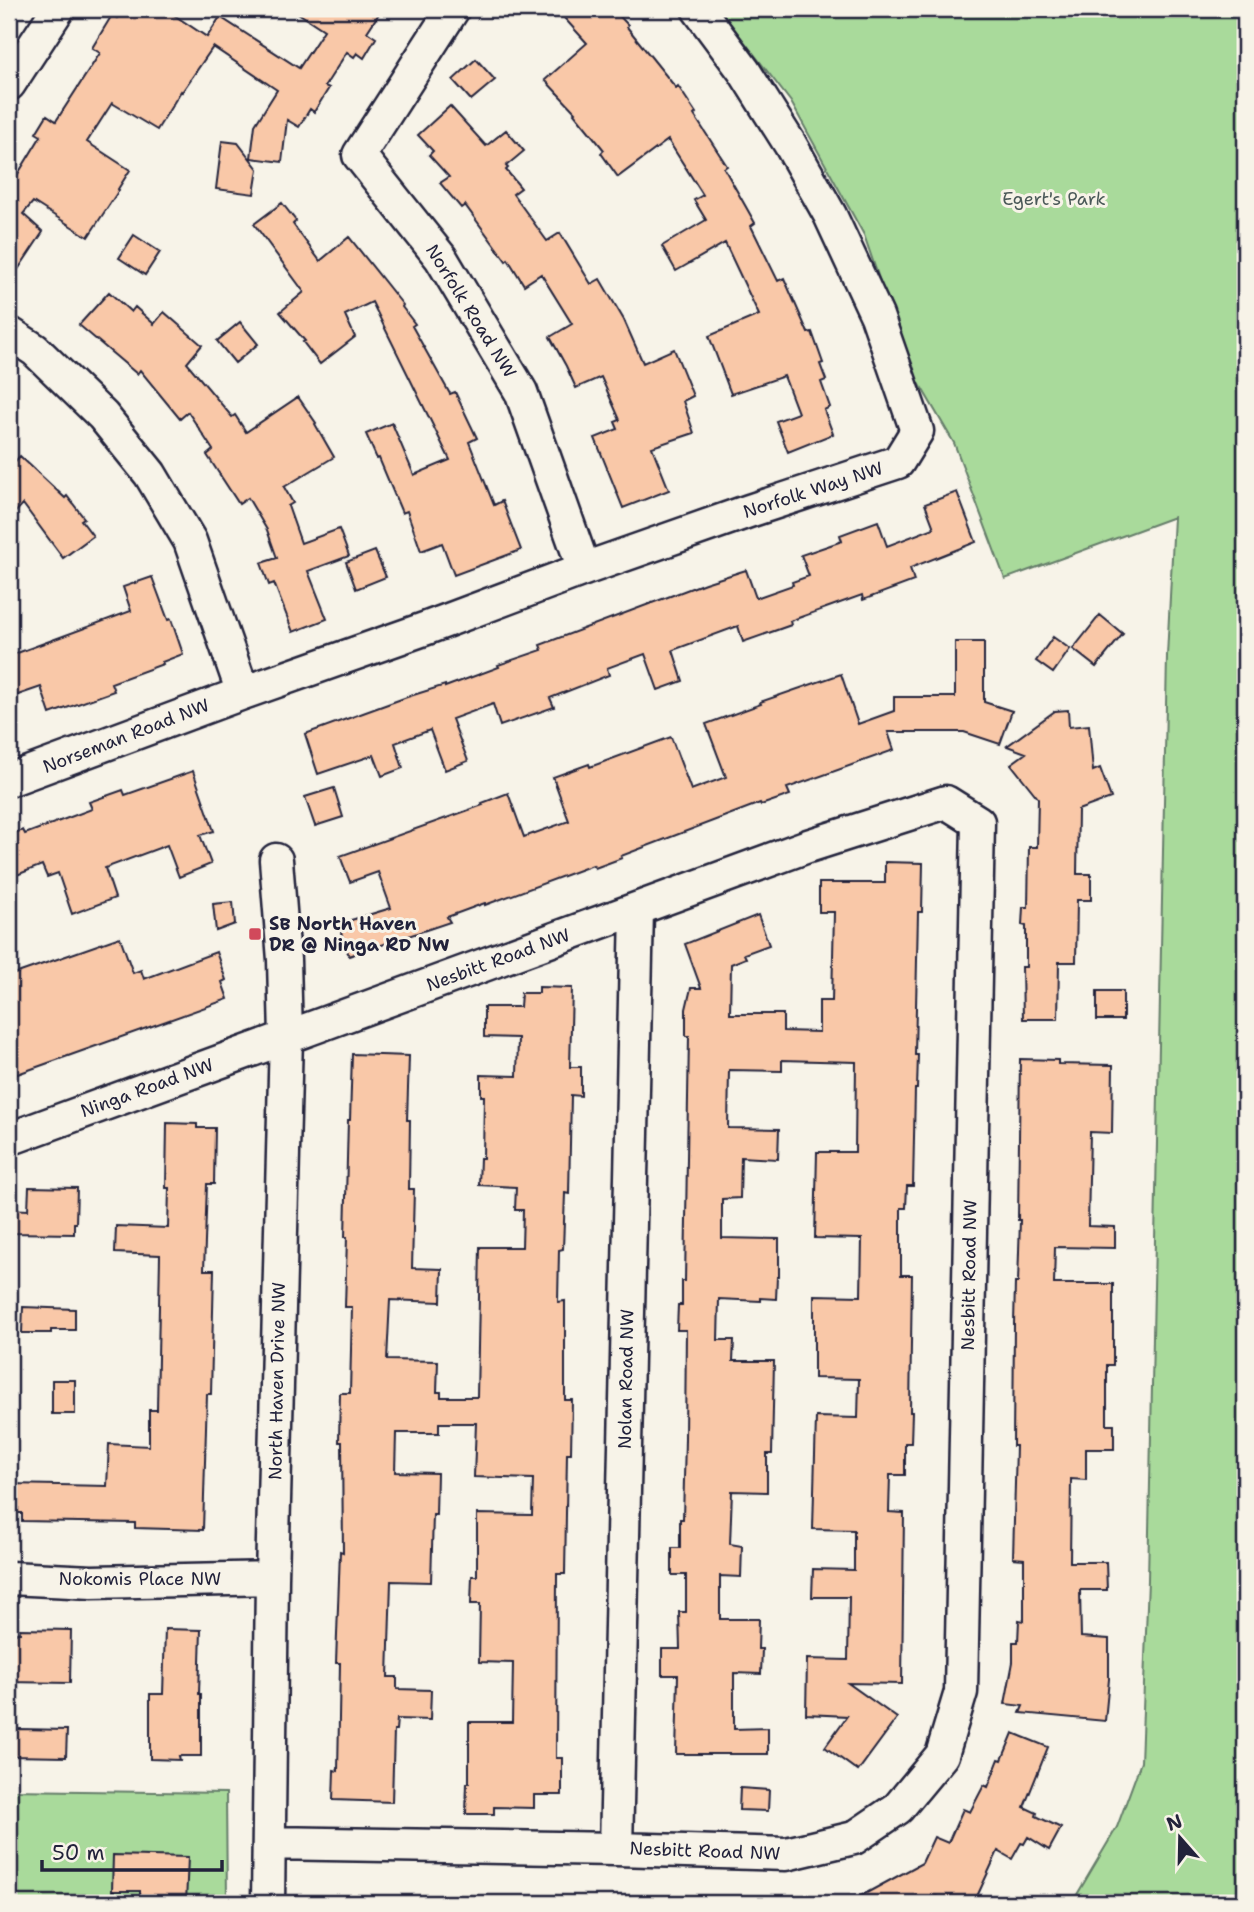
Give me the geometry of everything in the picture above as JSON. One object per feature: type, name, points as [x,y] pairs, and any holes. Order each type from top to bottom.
[{"type":"street","points":[[9,84],[58,9]]},
{"type":"street","name":"Norfolk Road NW","points":[[453,9],[359,155],[441,258],[521,392],[584,569]]},
{"type":"street","name":"Norfolk Way NW","points":[[243,692],[749,511],[898,462],[917,431],[877,317],[830,215],[790,144],[744,71],[698,9]]},
{"type":"street","points":[[9,333],[35,350],[103,416],[150,474],[190,541],[243,692]]},
{"type":"street","name":"Norseman Road NW","points":[[9,780],[243,692]]},
{"type":"street","name":"Nesbitt Road NW","points":[[269,1843],[786,1854],[854,1838],[898,1808],[942,1755],[961,1692],[978,822],[946,802],[808,846],[286,1037]]},
{"type":"street","name":"North Haven Drive NW","points":[[268,1903],[272,1577],[286,1037],[284,960],[276,860]]},
{"type":"street","name":"Nolan Road NW","points":[[616,1849],[637,910]]},
{"type":"street","name":"Ninga Road NW","points":[[9,1139],[286,1037]]},
{"type":"street","name":"Nokomis Place NW","points":[[9,1578],[92,1582],[272,1577]]},
{"type":"green space","name":"Egert's Park","points":[[719,9],[1245,9],[1245,1903],[1072,1903],[1117,1827],[1141,1762],[1148,1580],[1167,656],[1174,517],[1005,579],[954,443],[909,366],[864,235],[791,102]]},
{"type":"green space","points":[[9,1790],[226,1793],[227,1903],[9,1903]]},
{"type":"building","points":[[123,9],[165,9],[207,37],[220,17],[299,68],[324,30],[292,9],[382,9],[367,32],[376,38],[364,58],[357,53],[354,57],[347,52],[325,86],[329,88],[314,112],[310,109],[299,127],[287,120],[282,162],[251,158],[255,125],[277,90],[213,47],[157,130],[112,103],[87,142],[130,170],[119,190],[88,237],[33,202],[23,214],[43,232],[9,283],[9,172],[16,177],[41,136],[36,133],[47,115],[56,121],[100,53],[92,48],[112,15],[117,18]]},
{"type":"building","points":[[556,9],[613,9],[676,88],[678,86],[696,113],[694,115],[727,166],[724,168],[755,223],[751,226],[778,281],[784,278],[808,333],[812,332],[823,363],[820,364],[826,380],[821,382],[830,407],[824,410],[833,434],[788,452],[776,421],[798,413],[784,376],[731,394],[709,336],[759,315],[725,243],[676,271],[662,246],[706,220],[694,200],[703,195],[668,140],[618,177],[601,153],[604,150],[575,112],[545,80],[587,43]]},
{"type":"building","points":[[476,59],[495,80],[471,100],[453,80]]},
{"type":"building","points":[[450,106],[486,146],[506,130],[524,151],[506,166],[506,170],[521,188],[513,194],[547,241],[560,233],[591,284],[600,279],[624,320],[643,363],[674,349],[693,396],[683,401],[694,433],[652,447],[669,490],[623,508],[595,438],[618,429],[615,422],[620,420],[601,377],[576,388],[550,337],[572,324],[541,274],[524,285],[508,259],[506,261],[465,205],[461,208],[440,183],[449,177],[429,155],[433,151],[418,135]]},
{"type":"building","points":[[222,141],[238,143],[258,169],[254,194],[216,189]]},
{"type":"building","points":[[282,203],[296,221],[293,224],[320,261],[349,237],[403,305],[450,394],[455,392],[477,438],[469,442],[494,505],[502,501],[521,550],[454,575],[442,543],[421,551],[407,511],[402,513],[366,434],[392,423],[414,475],[450,460],[372,302],[345,315],[355,337],[320,364],[303,342],[305,341],[280,312],[304,292],[254,224]]},
{"type":"building","points":[[134,235],[160,252],[145,275],[119,258]]},
{"type":"building","points":[[109,292],[131,312],[135,307],[154,324],[164,312],[202,345],[187,363],[232,417],[235,415],[246,432],[298,397],[316,423],[334,457],[284,487],[293,503],[288,506],[301,543],[339,529],[349,556],[308,571],[327,619],[293,632],[274,583],[269,585],[261,563],[277,558],[267,530],[248,498],[239,504],[207,455],[213,450],[188,412],[180,419],[140,370],[137,374],[79,325]]},
{"type":"building","points":[[240,322],[258,344],[235,363],[217,341]]},
{"type":"building","points":[[20,456],[65,498],[67,496],[84,518],[81,520],[93,536],[63,558],[23,504],[9,519],[9,468]]},
{"type":"building","points":[[957,492],[976,542],[910,568],[914,581],[863,600],[862,595],[790,621],[791,625],[743,642],[738,626],[673,650],[683,681],[658,690],[645,654],[607,668],[609,675],[550,698],[554,707],[500,726],[493,704],[452,719],[468,761],[445,770],[430,730],[395,743],[403,768],[382,776],[374,755],[318,774],[305,734],[499,667],[498,665],[542,650],[540,645],[746,570],[756,598],[793,585],[792,582],[809,576],[801,555],[842,541],[840,535],[878,521],[887,546],[934,528],[925,504]]},
{"type":"building","points":[[375,551],[386,577],[356,589],[346,562]]},
{"type":"building","points":[[152,577],[183,654],[111,683],[114,691],[50,714],[41,687],[9,698],[9,656],[131,611],[123,587]]},
{"type":"building","points":[[1100,615],[1123,634],[1096,667],[1073,649]]},
{"type":"building","points":[[1053,637],[1070,649],[1053,673],[1036,661]]},
{"type":"building","points":[[955,642],[984,642],[984,702],[1012,711],[1000,744],[964,732],[888,732],[894,750],[787,788],[790,795],[761,805],[760,803],[595,868],[593,865],[485,903],[447,917],[450,922],[349,956],[338,924],[391,908],[378,872],[350,882],[340,856],[483,805],[482,803],[508,793],[524,837],[569,821],[553,777],[589,764],[590,767],[671,737],[691,790],[726,777],[706,724],[841,674],[858,724],[894,711],[894,697],[955,697]]},
{"type":"building","points":[[1068,710],[1069,727],[1089,725],[1093,771],[1100,768],[1111,798],[1078,810],[1077,874],[1091,874],[1091,900],[1077,900],[1076,962],[1059,962],[1058,1019],[1023,1019],[1022,967],[1026,967],[1026,926],[1022,925],[1023,907],[1028,907],[1029,847],[1037,847],[1038,798],[1011,764],[1026,753],[1007,746],[1055,711]]},
{"type":"building","points":[[193,771],[214,831],[200,835],[211,864],[179,877],[167,845],[105,868],[115,898],[72,914],[58,873],[47,877],[42,865],[9,878],[9,835],[23,830],[25,834],[92,809],[89,802],[123,790],[125,795]]},
{"type":"building","points":[[334,788],[343,817],[315,826],[305,797]]},
{"type":"building","points":[[885,862],[923,863],[922,912],[918,912],[915,1055],[918,1055],[913,1186],[907,1186],[906,1208],[901,1208],[901,1275],[912,1275],[911,1443],[905,1443],[905,1475],[890,1475],[889,1512],[904,1513],[902,1684],[848,1683],[897,1718],[858,1771],[825,1747],[847,1716],[806,1714],[807,1659],[848,1660],[849,1597],[812,1597],[813,1569],[854,1570],[854,1530],[813,1529],[816,1417],[858,1418],[859,1379],[814,1378],[814,1295],[861,1296],[862,1239],[815,1238],[817,1152],[855,1152],[856,1062],[782,1060],[782,1071],[729,1070],[728,1128],[779,1129],[778,1159],[741,1157],[740,1198],[722,1199],[722,1238],[779,1239],[779,1277],[776,1299],[719,1299],[718,1340],[734,1340],[733,1361],[774,1361],[772,1454],[767,1454],[767,1492],[732,1491],[730,1544],[742,1546],[741,1577],[720,1576],[720,1619],[759,1619],[761,1674],[734,1673],[734,1729],[768,1728],[768,1754],[676,1754],[678,1675],[662,1675],[662,1649],[680,1649],[679,1612],[686,1612],[686,1575],[672,1575],[672,1548],[680,1548],[680,1519],[683,1519],[685,1439],[686,1330],[677,1330],[678,1305],[682,1305],[682,1281],[685,1281],[689,1036],[686,1036],[686,1009],[691,988],[701,988],[685,944],[758,915],[769,945],[744,954],[746,958],[731,964],[730,1014],[783,1014],[783,1031],[819,1032],[819,1001],[832,1001],[834,912],[819,912],[819,883],[885,883]]},
{"type":"building","points":[[233,902],[235,924],[216,931],[213,904]]},
{"type":"building","points":[[120,937],[133,973],[141,970],[144,979],[216,952],[226,980],[222,982],[228,999],[9,1077],[9,976]]},
{"type":"building","points":[[539,987],[572,988],[570,1067],[581,1067],[581,1096],[571,1095],[569,1194],[565,1193],[563,1249],[559,1250],[558,1302],[565,1301],[565,1400],[572,1400],[571,1453],[567,1453],[565,1574],[557,1574],[556,1758],[562,1758],[562,1795],[534,1795],[534,1808],[494,1807],[494,1814],[466,1814],[469,1722],[512,1722],[513,1663],[479,1662],[480,1604],[471,1604],[472,1576],[477,1576],[477,1514],[532,1515],[533,1479],[474,1477],[476,1423],[439,1423],[439,1433],[396,1433],[395,1472],[437,1473],[436,1515],[433,1515],[431,1582],[391,1581],[388,1677],[397,1677],[397,1689],[431,1690],[430,1720],[397,1719],[394,1730],[392,1802],[333,1800],[334,1770],[338,1771],[340,1663],[336,1663],[340,1551],[343,1552],[340,1393],[350,1393],[352,1307],[345,1307],[345,1237],[352,1054],[409,1056],[409,1189],[414,1189],[412,1268],[442,1269],[441,1302],[390,1300],[387,1360],[438,1361],[437,1392],[441,1392],[441,1397],[477,1397],[480,1247],[522,1247],[523,1210],[515,1210],[516,1187],[479,1185],[480,1158],[483,1158],[484,1096],[481,1096],[481,1075],[517,1076],[518,1038],[484,1037],[484,1007],[520,1007],[521,993],[539,993]]},
{"type":"building","points":[[1097,991],[1123,991],[1123,1020],[1097,1020]]},
{"type":"building","points":[[1020,1059],[1058,1060],[1058,1064],[1113,1065],[1112,1133],[1090,1132],[1088,1226],[1115,1227],[1115,1248],[1055,1247],[1054,1284],[1113,1284],[1113,1365],[1107,1365],[1107,1425],[1114,1425],[1114,1449],[1086,1449],[1086,1480],[1071,1479],[1070,1562],[1106,1562],[1107,1590],[1080,1590],[1081,1637],[1109,1639],[1105,1721],[1020,1713],[1023,1706],[1005,1704],[1013,1662],[1013,1642],[1018,1642],[1019,1620],[1024,1621],[1024,1559],[1013,1558],[1016,1446],[1013,1446],[1014,1324],[1020,1220]]},
{"type":"building","points":[[167,1123],[197,1124],[197,1128],[215,1128],[214,1184],[207,1184],[204,1270],[214,1270],[211,1394],[207,1394],[203,1530],[135,1528],[135,1523],[22,1521],[22,1513],[9,1513],[9,1484],[107,1486],[109,1444],[149,1446],[149,1410],[157,1410],[160,1255],[115,1253],[116,1226],[168,1228]]},
{"type":"building","points":[[29,1187],[77,1188],[74,1234],[9,1233],[9,1209],[28,1210]]},
{"type":"building","points":[[23,1307],[75,1309],[75,1330],[22,1333]]},
{"type":"building","points":[[52,1380],[75,1380],[75,1414],[52,1414]]},
{"type":"building","points":[[20,1629],[71,1630],[70,1683],[9,1682],[9,1633],[20,1633]]},
{"type":"building","points":[[165,1629],[201,1630],[201,1756],[179,1756],[180,1760],[150,1759],[150,1694],[163,1694]]},
{"type":"building","points":[[9,1730],[67,1730],[66,1757],[9,1756]]},
{"type":"building","points":[[1013,1733],[1048,1747],[1024,1807],[1061,1828],[1049,1850],[1028,1837],[1024,1844],[1021,1843],[1012,1859],[998,1851],[974,1903],[952,1903],[936,1896],[922,1903],[848,1903],[922,1863],[934,1837],[948,1843],[963,1809],[970,1812],[984,1785],[988,1787]]},
{"type":"building","points":[[740,1788],[769,1790],[768,1811],[739,1810]]},
{"type":"building","points":[[113,1855],[188,1857],[186,1903],[140,1903],[140,1891],[112,1891]]},
{"type":"place","name":"SB North Haven DR @ Ninga RD NW","points":[[255,934]]}]
